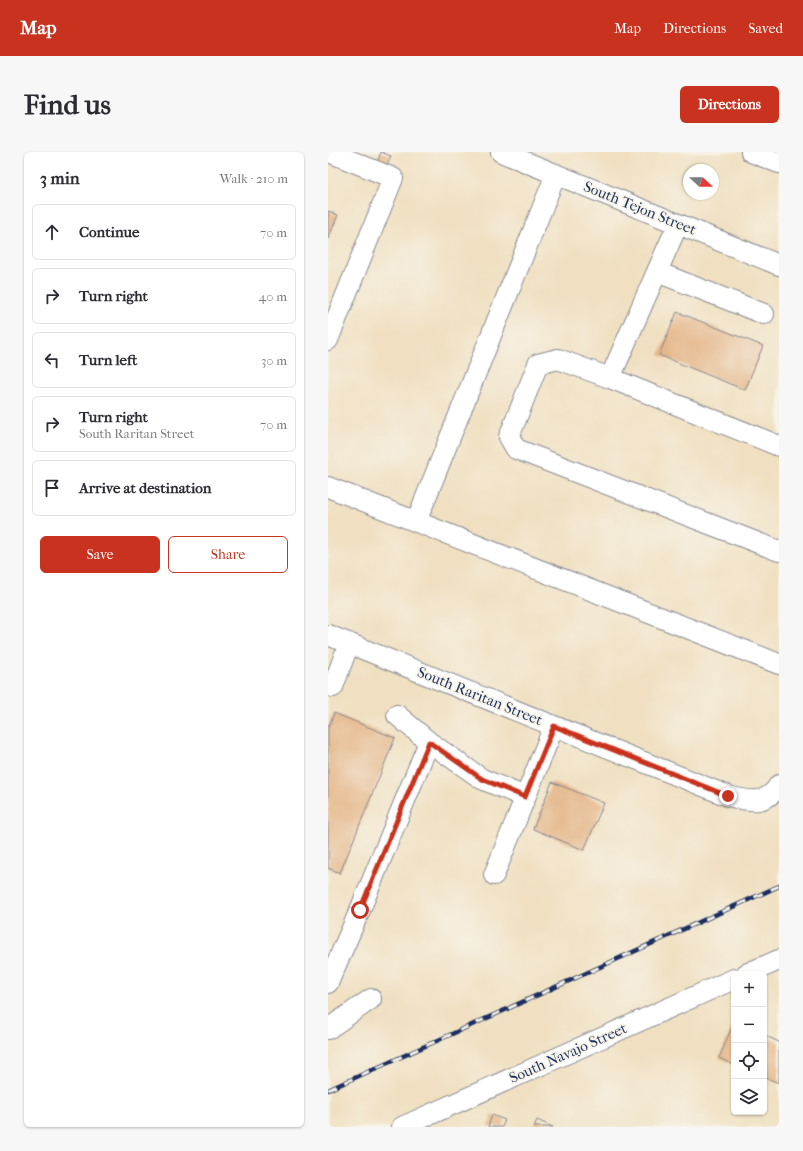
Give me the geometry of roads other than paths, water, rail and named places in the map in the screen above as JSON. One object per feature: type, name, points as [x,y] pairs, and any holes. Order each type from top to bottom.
[{"type":"street","points":[[328,340],[393,178],[329,152]]},
{"type":"street","name":"South Tejon Street","points":[[501,152],[779,265]]},
{"type":"street","points":[[751,152],[779,163]]},
{"type":"street","points":[[416,522],[556,174]]},
{"type":"street","points":[[610,378],[678,224]]},
{"type":"street","points":[[657,272],[764,314]]},
{"type":"street","points":[[779,446],[610,378],[558,359],[538,364],[509,437],[516,449],[779,551]]},
{"type":"street","points":[[328,487],[779,664]]},
{"type":"street","name":"South Raritan Street","points":[[328,635],[728,796],[750,801],[760,800],[773,791]]},
{"type":"street","points":[[333,687],[349,643]]},
{"type":"street","points":[[397,715],[429,742],[482,779],[525,797]]},
{"type":"street","points":[[494,875],[554,726]]},
{"type":"street","points":[[328,983],[360,910],[429,742]]},
{"type":"street","points":[[753,971],[779,960]]},
{"type":"street","name":"South Navajo Street","points":[[402,1127],[731,981]]},
{"type":"street","points":[[328,1029],[371,999]]},
{"type":"railway","points":[[328,1090],[779,886]]}]
